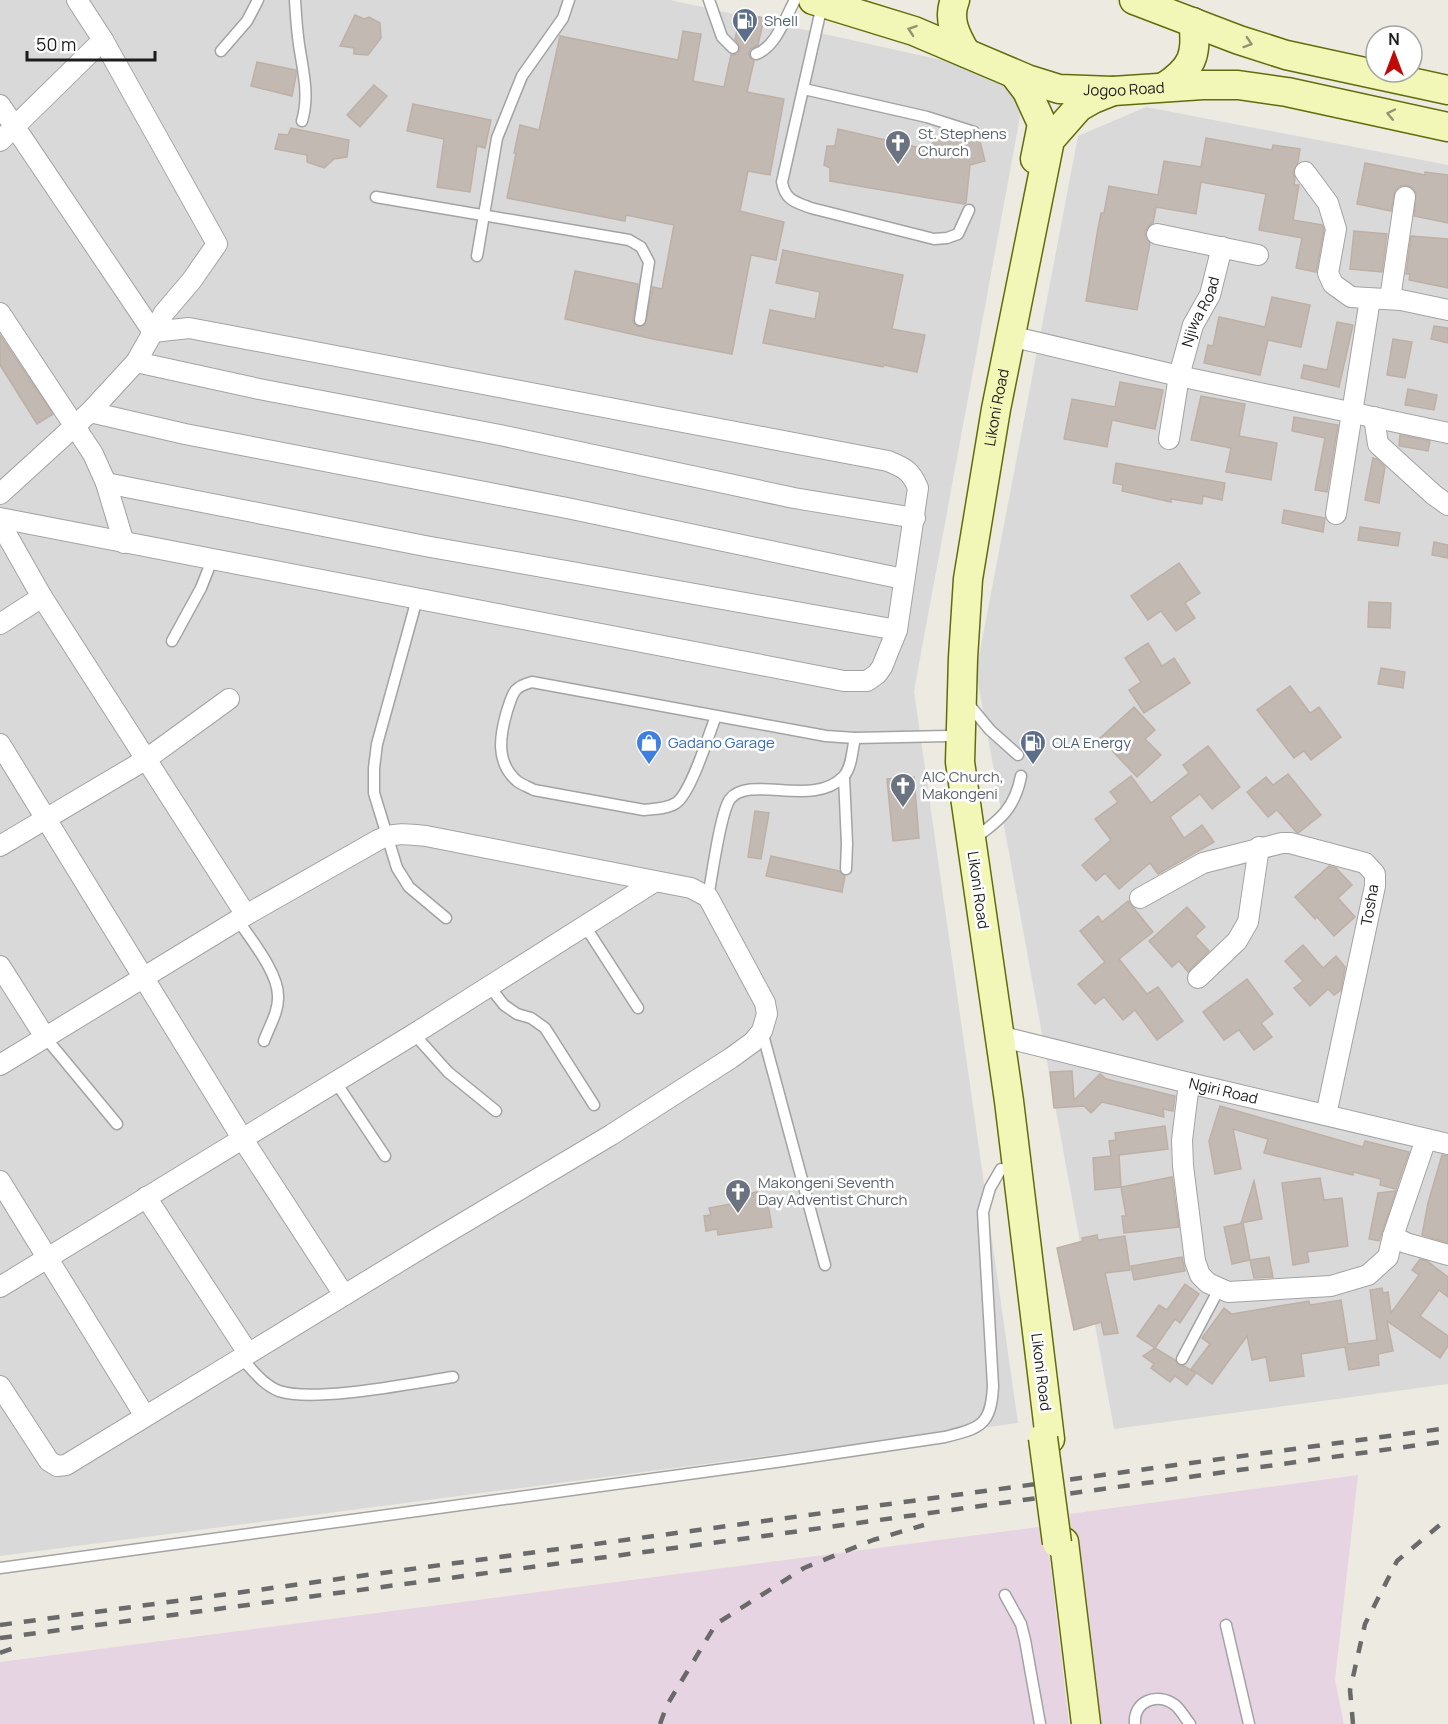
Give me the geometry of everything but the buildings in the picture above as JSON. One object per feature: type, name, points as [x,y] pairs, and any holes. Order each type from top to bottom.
[{"type":"street","points":[[0,494],[90,412],[136,362],[164,313],[192,280],[217,244],[103,40],[77,0]]},
{"type":"street","points":[[956,0],[951,11],[952,21],[956,36],[966,53]]},
{"type":"street","points":[[1134,0],[1286,55],[1448,90]]},
{"type":"street","name":"Jogoo Road","points":[[810,1],[914,31],[1014,74],[1059,89],[1113,91],[1238,85],[1262,87],[1448,127]]},
{"type":"street","points":[[1164,87],[1181,75],[1191,62],[1194,51],[1193,22]]},
{"type":"street","points":[[7,134],[103,40]]},
{"type":"street","name":"Likoni Road","points":[[1014,74],[1027,91],[1042,124],[978,460],[952,640],[947,767],[956,852],[1001,1169],[1046,1439]]},
{"type":"street","name":"Likoni Road","points":[[1086,1724],[1046,1439],[1008,1130],[999,1036],[960,762],[968,579],[1010,336],[1050,140],[1079,107],[1113,91]]},
{"type":"street","points":[[0,105],[7,134],[153,332]]},
{"type":"street","points":[[1305,172],[1328,203],[1336,229],[1328,273],[1333,284],[1351,297],[1390,299],[1448,310]]},
{"type":"street","points":[[1390,299],[1404,197]]},
{"type":"street","points":[[1156,234],[1258,255]]},
{"type":"street","name":"Njiwa Road","points":[[1169,439],[1179,376],[1193,325],[1210,295],[1222,247]]},
{"type":"street","points":[[1336,514],[1370,299]]},
{"type":"street","points":[[0,312],[93,454],[106,483],[124,543]]},
{"type":"street","points":[[0,518],[855,682],[867,681],[882,667],[897,630],[918,488],[912,474],[901,466],[888,461],[189,328],[153,332]]},
{"type":"street","points":[[1010,336],[1179,376],[1448,433]]},
{"type":"street","points":[[136,362],[259,389],[500,435],[794,498],[915,518]]},
{"type":"street","points":[[90,412],[185,434],[567,508],[903,579]]},
{"type":"street","points":[[1374,417],[1378,444],[1448,505]]},
{"type":"street","points":[[106,483],[425,546],[897,630]]},
{"type":"street","points":[[0,523],[42,597],[242,918]]},
{"type":"street","points":[[0,624],[42,597]]},
{"type":"street","points":[[0,846],[145,760],[229,699]]},
{"type":"street","points":[[0,744],[242,1138],[344,1295]]},
{"type":"street","points":[[0,1065],[242,918],[386,836],[398,834],[426,836],[691,888],[708,897],[765,1003],[767,1014],[762,1031],[753,1042],[611,1135],[244,1355],[66,1465],[57,1466],[49,1461],[0,1386]]},
{"type":"street","name":"Tosha","points":[[1140,898],[1203,863],[1259,848],[1290,843],[1356,859],[1371,867],[1375,874],[1375,886],[1326,1114]]},
{"type":"street","points":[[1198,978],[1237,941],[1248,922],[1259,848]]},
{"type":"street","points":[[0,1287],[414,1034],[654,882]]},
{"type":"street","points":[[0,966],[45,1037]]},
{"type":"street","name":"Ngiri Road","points":[[999,1036],[1448,1144]]},
{"type":"street","points":[[1189,1083],[1182,1148],[1195,1261],[1200,1275],[1219,1289],[1228,1292],[1331,1286],[1368,1275],[1388,1257],[1392,1236],[1426,1139]]},
{"type":"street","points":[[0,1181],[145,1416]]},
{"type":"street","points":[[146,1197],[244,1355]]},
{"type":"street","points":[[1392,1236],[1407,1243],[1448,1255]]},
{"type":"street","name":"Likoni Road","points":[[1060,1542],[1081,1724]]},
{"type":"lane","points":[[221,51],[247,21],[258,0]]},
{"type":"lane","points":[[296,0],[297,30],[305,83],[306,106],[302,121]]},
{"type":"lane","points":[[477,256],[497,138],[510,101],[522,76],[563,18],[568,0]]},
{"type":"lane","points":[[709,0],[722,37],[733,48]]},
{"type":"lane","points":[[756,54],[764,51],[810,1]]},
{"type":"lane","points":[[810,1],[804,89],[782,182],[784,193],[793,201],[811,208],[934,239],[958,234],[969,210]]},
{"type":"lane","points":[[804,89],[927,117],[974,132]]},
{"type":"lane","points":[[376,196],[629,240],[641,247],[649,262],[640,320]]},
{"type":"lane","points":[[171,640],[201,588],[212,560]]},
{"type":"lane","points":[[417,599],[377,744],[374,793],[397,868],[409,887],[446,918]]},
{"type":"lane","points":[[716,716],[688,789],[677,802],[662,808],[644,810],[534,790],[517,781],[507,768],[501,751],[500,733],[513,692],[520,685],[532,682],[826,736],[855,738],[948,736]]},
{"type":"lane","points":[[962,697],[990,730],[1018,754]]},
{"type":"lane","points":[[846,869],[848,844],[844,777],[850,764],[855,738]]},
{"type":"lane","points":[[971,841],[1001,819],[1018,795],[1021,776]]},
{"type":"lane","points":[[708,897],[723,816],[730,800],[738,792],[751,789],[798,792],[816,790],[831,786],[844,777]]},
{"type":"lane","points":[[242,918],[272,973],[279,996],[264,1041]]},
{"type":"lane","points":[[585,926],[638,1008]]},
{"type":"lane","points":[[489,986],[504,1005],[517,1014],[531,1018],[545,1028],[594,1105]]},
{"type":"lane","points":[[762,1031],[825,1265]]},
{"type":"lane","points":[[414,1034],[448,1072],[496,1111]]},
{"type":"lane","points":[[45,1037],[117,1124]]},
{"type":"lane","points":[[335,1081],[385,1156]]},
{"type":"lane","points":[[0,1568],[783,1461],[945,1437],[967,1431],[981,1424],[992,1405],[993,1386],[983,1212],[990,1188],[1001,1169]]},
{"type":"lane","points":[[1182,1359],[1219,1289]]},
{"type":"lane","points":[[244,1355],[267,1384],[280,1391],[298,1394],[338,1393],[453,1377]]},
{"type":"lane","points":[[1005,1595],[1021,1624],[1040,1724]]},
{"type":"lane","points":[[1226,1625],[1249,1724]]},
{"type":"lane","points":[[1136,1724],[1135,1717],[1138,1708],[1146,1701],[1156,1698],[1176,1707],[1190,1724]]},
{"type":"shaded area","points":[[0,0],[670,0],[1027,79],[914,691],[1018,1423],[0,1556]]},
{"type":"shaded area","points":[[1146,107],[1448,165],[1448,1384],[1114,1429],[976,672],[1078,136]]},
{"type":"shaded area","points":[[1358,1475],[1335,1680],[1344,1724],[1096,1724],[1069,1514]]},
{"type":"shaded area","points":[[1046,1526],[1069,1724],[0,1724],[0,1662]]},
{"type":"railway","points":[[0,1625],[1448,1428]]},
{"type":"railway","points":[[0,1638],[764,1536],[1448,1441]]},
{"type":"railway","points":[[1353,1724],[1350,1690],[1365,1624],[1397,1561],[1448,1518]]},
{"type":"railway","points":[[660,1724],[667,1705],[716,1624],[804,1568],[873,1540],[924,1525]]},
{"type":"railway","points":[[0,1653],[14,1648]]},
{"type":"place","name":"Shell","points":[[745,44]]},
{"type":"place","name":"St. Stephens Church","points":[[898,166]]},
{"type":"place","name":"Gadano Garage","points":[[649,766]]},
{"type":"place","name":"OLA Energy","points":[[1033,766]]},
{"type":"place","name":"AIC Church, Makongeni","points":[[903,809]]},
{"type":"place","name":"Makongeni Seventh Day Adventist Church","points":[[738,1215]]}]
